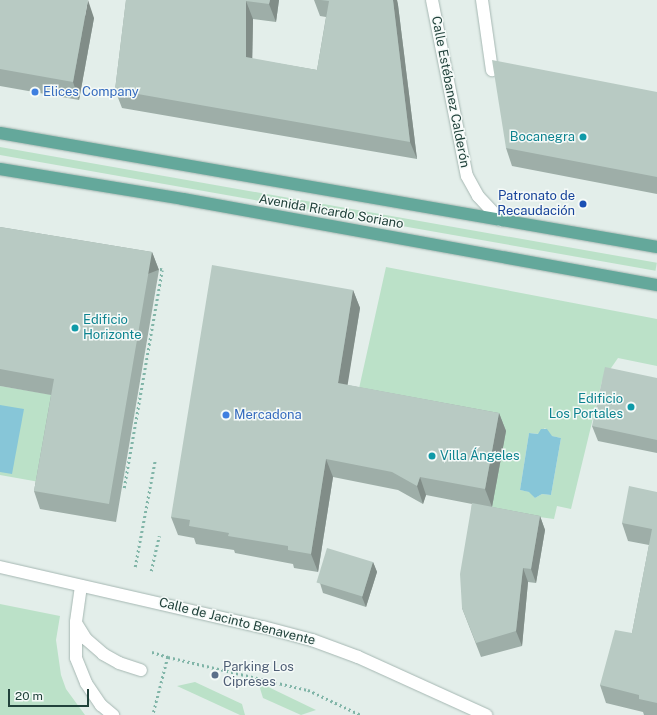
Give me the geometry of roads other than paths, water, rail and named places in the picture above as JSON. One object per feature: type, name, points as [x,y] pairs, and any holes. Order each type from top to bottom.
[{"type":"main road","name":"Avenida Ricardo Soriano","points":[[0,133],[657,247]]},
{"type":"main road","name":"Avenida Ricardo Soriano","points":[[0,169],[183,199],[657,285]]},
{"type":"street","name":"Calle Estébanez Calderón","points":[[432,0],[467,176],[478,196],[500,220]]},
{"type":"street","points":[[482,0],[492,70]]},
{"type":"street","name":"Calle de Jacinto Benavente","points":[[0,567],[263,627],[312,640],[358,657],[486,715]]},
{"type":"street","points":[[81,586],[76,622],[76,658],[86,683],[101,706],[113,715]]},
{"type":"street","points":[[76,622],[86,639],[103,654],[119,663],[141,670]]},
{"type":"water","points":[[0,405],[24,409],[12,474],[0,472]]},
{"type":"water","points":[[541,429],[547,429],[552,436],[561,438],[551,495],[542,494],[535,498],[529,492],[520,490],[529,433],[538,434]]},
{"type":"place","name":"Elices Company","points":[[35,92]]},
{"type":"place","name":"Bocanegra","points":[[583,137]]},
{"type":"place","name":"Patronato de Recaudación","points":[[583,204]]},
{"type":"place","name":"Edificio Horizonte","points":[[75,328]]},
{"type":"place","name":"Edificio Los Portales","points":[[631,407]]},
{"type":"place","name":"Mercadona","points":[[226,415]]},
{"type":"place","name":"Villa Ángeles","points":[[432,456]]},
{"type":"place","name":"Parking Los Cipreses","points":[[215,675]]}]
